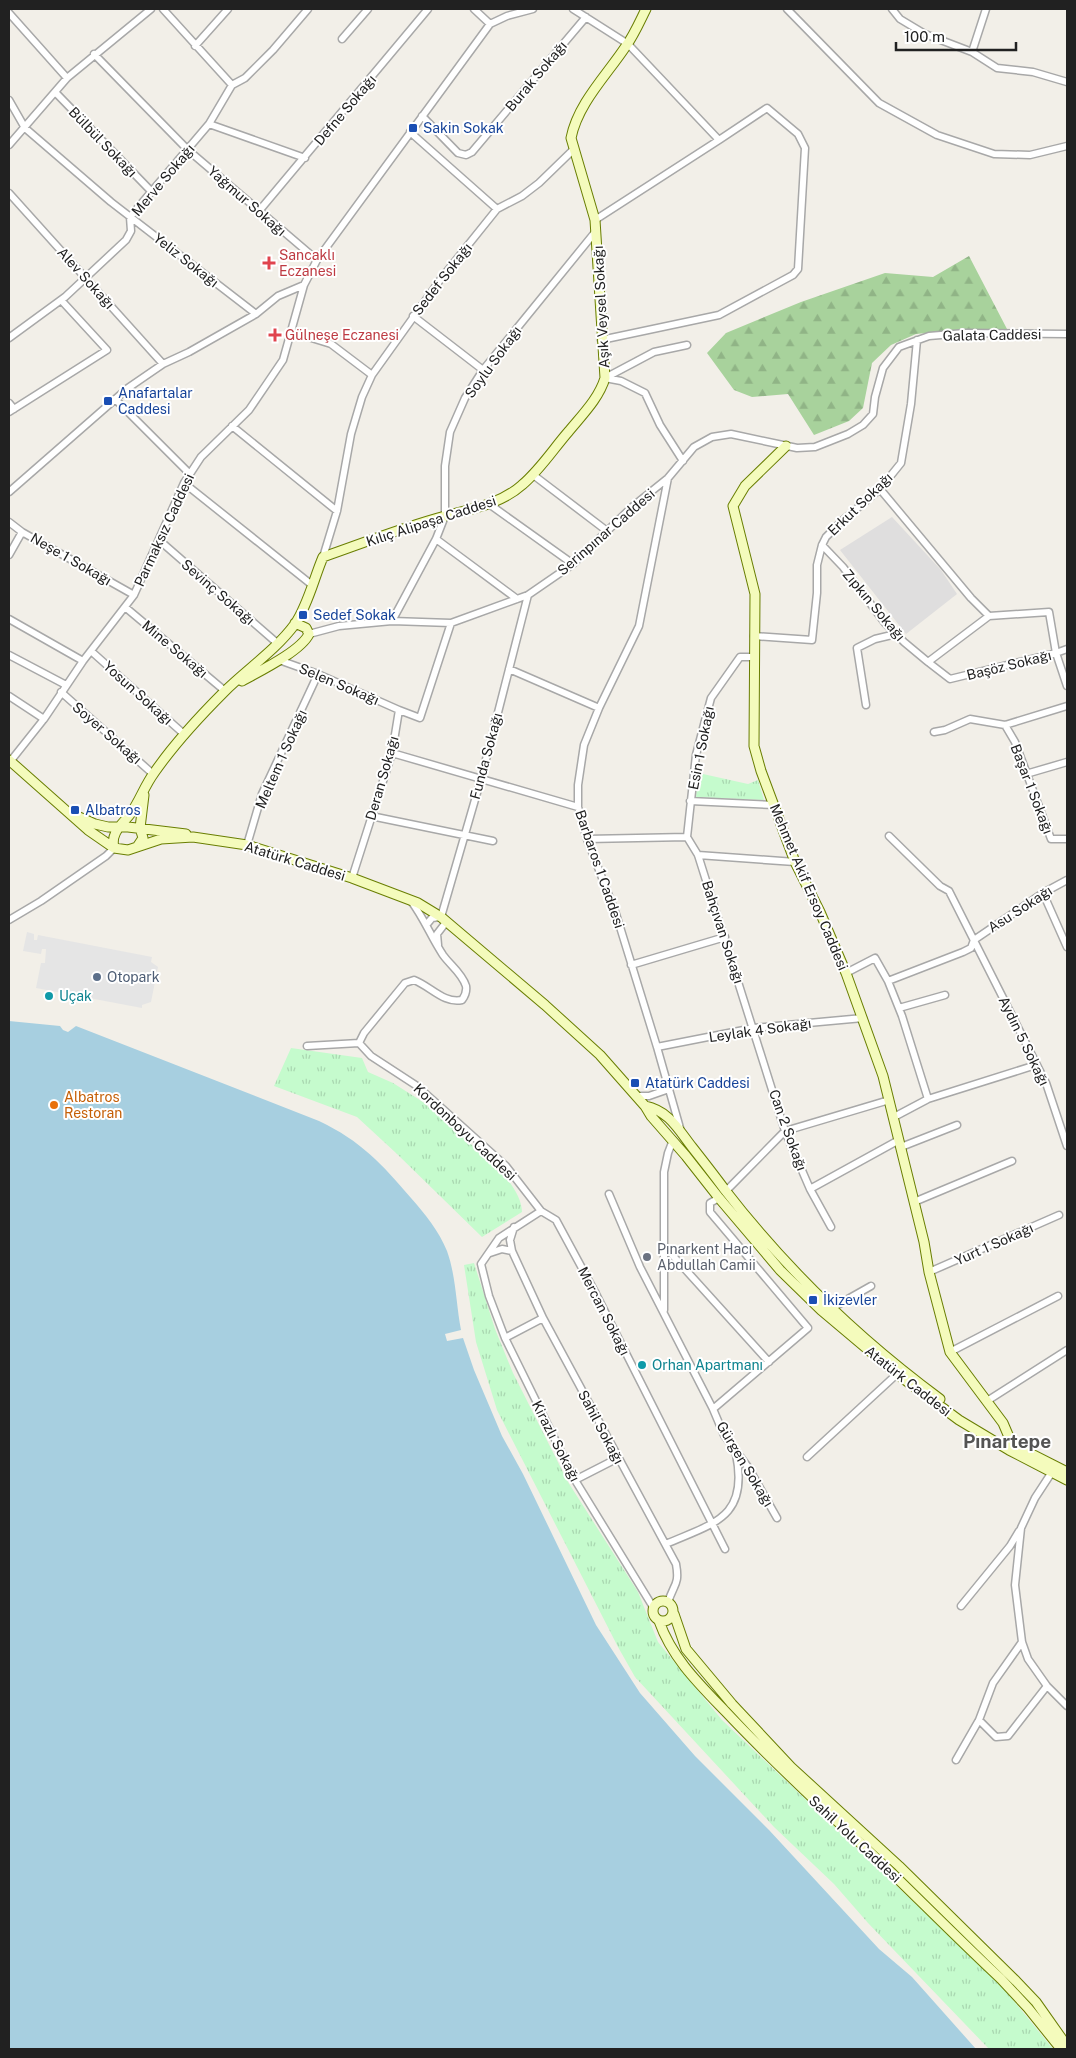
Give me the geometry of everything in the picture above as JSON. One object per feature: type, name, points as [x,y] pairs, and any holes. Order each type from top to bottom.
[{"type":"street","points":[[9,145],[56,93],[67,78],[151,9]]},
{"type":"street","points":[[163,9],[232,85]]},
{"type":"street","points":[[195,46],[228,9]]},
{"type":"street","name":"Merve Sokağı","points":[[9,338],[61,300],[126,240],[131,231],[130,216],[150,190],[188,150],[209,124],[232,85],[245,78],[273,50],[308,9]]},
{"type":"street","points":[[342,39],[368,9]]},
{"type":"street","name":"Defne Sokağı","points":[[259,211],[428,9]]},
{"type":"street","points":[[474,9],[490,24],[507,16],[533,9]]},
{"type":"street","points":[[507,16],[509,9]]},
{"type":"street","points":[[573,9],[628,44],[719,140]]},
{"type":"street","points":[[573,150],[571,138],[580,110],[628,44],[646,9]]},
{"type":"street","points":[[787,9],[879,103],[937,134],[994,154],[1030,154],[1067,146]]},
{"type":"street","points":[[892,9],[900,19],[925,34],[972,52],[997,68],[1033,72],[1067,82]]},
{"type":"street","points":[[972,52],[986,9]]},
{"type":"street","points":[[9,13],[67,78]]},
{"type":"street","name":"Burak Sokağı","points":[[422,116],[458,153],[466,155],[472,152],[586,17]]},
{"type":"street","name":"Parmaksız Caddesi","points":[[10,762],[44,719],[83,661],[134,595],[184,483],[201,457],[249,410],[283,360],[304,285],[316,260],[490,24]]},
{"type":"street","name":"Yağmur Sokağı","points":[[94,54],[188,150],[316,260]]},
{"type":"street","name":"Bülbül Sokağı","points":[[56,93],[150,190]]},
{"type":"street","points":[[9,100],[25,128]]},
{"type":"street","points":[[596,220],[767,108],[798,134],[805,148],[806,161],[798,269],[781,282],[719,315],[601,340]]},
{"type":"street","points":[[209,124],[305,158]]},
{"type":"street","name":"Yeliz Sokağı","points":[[25,128],[130,216],[256,314]]},
{"type":"street","points":[[410,132],[497,209]]},
{"type":"street","name":"Sedef Sokağı","points":[[295,623],[323,557],[337,511],[351,434],[362,397],[372,375],[413,316],[497,209],[522,196],[539,183],[573,150]]},
{"type":"street","name":"Aşık Veysel Sokağı","points":[[573,150],[596,220],[601,340],[605,378],[621,381],[645,393],[660,425],[683,461]]},
{"type":"street","name":"Alev Sokağı","points":[[9,193],[163,364]]},
{"type":"street","name":"Soylu Sokağı","points":[[445,516],[445,466],[450,432],[465,398],[484,370],[596,230]]},
{"type":"street","points":[[9,492],[115,399],[163,364],[189,352],[256,314],[278,296],[304,285]]},
{"type":"street","points":[[9,403],[11,411],[107,350],[61,300]]},
{"type":"street","points":[[413,316],[484,370]]},
{"type":"street","points":[[292,332],[331,344],[372,375]]},
{"type":"street","name":"Galata Caddesi","points":[[917,340],[929,336],[965,333],[1067,334]]},
{"type":"street","points":[[786,446],[798,448],[815,447],[863,426],[873,414],[875,397],[883,368],[899,347],[917,340]]},
{"type":"street","name":"Erkut Sokağı","points":[[754,636],[812,640],[817,593],[817,565],[822,545],[842,521],[880,489],[901,463],[911,404],[917,340]]},
{"type":"street","points":[[605,378],[654,352],[688,345]]},
{"type":"street","name":"Kılıç Alipaşa Caddesi","points":[[323,557],[445,516],[488,504],[522,486],[593,402],[605,378]]},
{"type":"street","points":[[115,399],[190,474]]},
{"type":"street","points":[[232,426],[337,511]]},
{"type":"street","name":"Serinpınar Caddesi","points":[[309,634],[339,626],[392,621],[451,623],[528,595],[573,564],[606,532],[668,478],[694,447],[712,437],[731,434],[786,446]]},
{"type":"street","name":"Mehmet Akif Ersoy Caddesi","points":[[786,446],[744,486],[733,506],[755,594],[754,746],[795,862],[820,912],[846,973],[884,1076],[929,1272],[950,1352],[1003,1423],[1011,1447]]},
{"type":"street","points":[[532,474],[606,532]]},
{"type":"street","name":"Barbaros 1 Caddesi","points":[[668,478],[639,626],[599,708],[584,745],[578,785],[578,807],[588,840],[616,914],[657,1047],[680,1130]]},
{"type":"street","points":[[184,483],[312,585]]},
{"type":"street","points":[[880,489],[971,598],[989,616]]},
{"type":"street","points":[[488,504],[573,564]]},
{"type":"street","points":[[392,621],[436,539],[445,516]]},
{"type":"street","name":"Neşe 1 Sokağı","points":[[9,522],[22,532],[134,595]]},
{"type":"street","points":[[9,555],[22,532]]},
{"type":"street","points":[[436,539],[517,598]]},
{"type":"street","name":"Sevinç Sokağı","points":[[159,540],[274,647]]},
{"type":"street","name":"Zıpkın Sokağı","points":[[822,545],[843,567],[885,623],[950,679]]},
{"type":"street","name":"Funda Sokağı","points":[[438,947],[437,934],[444,919],[464,834],[528,595]]},
{"type":"street","name":"Mine Sokağı","points":[[125,607],[225,691]]},
{"type":"street","points":[[928,662],[989,616],[1049,612],[1056,653],[1067,686]]},
{"type":"street","points":[[9,618],[83,661]]},
{"type":"street","points":[[114,848],[112,843],[118,827],[131,812],[153,774],[185,734],[225,691],[274,647],[295,623],[306,628],[309,634],[298,647],[225,691]]},
{"type":"street","points":[[398,710],[420,718],[451,623]]},
{"type":"street","points":[[866,705],[857,648],[875,639],[896,634]]},
{"type":"street","points":[[285,635],[289,642],[298,647]]},
{"type":"street","points":[[274,647],[279,660]]},
{"type":"street","name":"Başöz Sokağı","points":[[950,679],[1067,649]]},
{"type":"street","name":"Yosun Sokağı","points":[[91,651],[185,734]]},
{"type":"street","points":[[9,655],[66,685]]},
{"type":"street","name":"Esin 1 Sokağı","points":[[687,837],[696,755],[711,698],[740,657],[754,657]]},
{"type":"street","name":"Selen Sokağı","points":[[279,660],[318,674],[398,710]]},
{"type":"street","points":[[509,669],[599,708]]},
{"type":"street","name":"Meltem 1 Sokağı","points":[[247,845],[262,794],[318,674]]},
{"type":"street","name":"Soyer Sokağı","points":[[61,692],[153,774]]},
{"type":"street","points":[[9,696],[44,719]]},
{"type":"street","points":[[934,732],[945,730],[970,718],[1005,725],[1067,706]]},
{"type":"street","name":"Deran Sokağı","points":[[352,878],[392,752],[398,710]]},
{"type":"street","name":"Başar 1 Sokağı","points":[[1005,725],[1015,742],[1051,839],[1067,839]]},
{"type":"street","points":[[392,752],[578,807]]},
{"type":"street","points":[[10,762],[72,814],[88,830],[114,848],[128,850],[160,839],[193,837]]},
{"type":"street","points":[[1026,774],[1067,762]]},
{"type":"street","points":[[137,847],[143,838],[140,828],[144,790]]},
{"type":"street","name":"Esin 1 Sokağı","points":[[690,801],[774,805]]},
{"type":"street","points":[[72,814],[95,824],[140,828],[185,834],[193,837]]},
{"type":"street","points":[[371,816],[494,841]]},
{"type":"street","points":[[889,836],[940,886],[949,891],[974,940]]},
{"type":"street","name":"Atatürk Caddesi","points":[[193,837],[247,845],[352,878],[410,900],[444,919],[545,1005],[600,1055],[645,1106],[651,1116],[722,1194],[832,1308],[931,1392],[998,1440]]},
{"type":"street","points":[[588,840],[687,837]]},
{"type":"street","name":"Bahçıvan Sokağı","points":[[687,837],[698,855],[754,1028]]},
{"type":"street","points":[[9,920],[42,901],[106,856],[114,848]]},
{"type":"street","points":[[698,855],[795,862]]},
{"type":"street","name":"Asu Sokağı","points":[[888,981],[971,948],[974,940],[1043,892],[1067,880]]},
{"type":"street","points":[[1043,892],[1067,947]]},
{"type":"street","points":[[306,1046],[359,1043],[368,1028],[405,983],[414,980],[448,1000],[462,1000],[466,995],[464,982],[438,947],[427,924],[410,900]]},
{"type":"street","points":[[427,924],[432,918],[444,919]]},
{"type":"street","points":[[631,965],[725,937]]},
{"type":"street","name":"Aydın 5 Sokağı","points":[[974,940],[1046,1083],[1067,1144]]},
{"type":"street","points":[[846,973],[874,958],[888,981],[899,1008],[928,1099]]},
{"type":"street","points":[[899,1008],[945,995]]},
{"type":"street","name":"Leylak 4 Sokağı","points":[[657,1047],[754,1028],[863,1018]]},
{"type":"street","name":"Can 2 Sokağı","points":[[754,1028],[785,1131],[810,1189],[831,1227]]},
{"type":"street","name":"Kordonboyu Caddesi","points":[[359,1043],[371,1056],[418,1086],[506,1166],[541,1211]]},
{"type":"street","points":[[894,1117],[928,1099],[1036,1065]]},
{"type":"street","points":[[636,1096],[656,1095],[669,1089]]},
{"type":"street","points":[[645,1106],[656,1095]]},
{"type":"street","points":[[713,1409],[808,1328],[710,1212],[710,1203],[722,1194],[785,1131],[889,1100]]},
{"type":"street","name":"Atatürk Caddesi","points":[[645,1106],[665,1115],[680,1130],[722,1194],[794,1283],[821,1310],[897,1374],[959,1420],[1011,1447],[1067,1480]]},
{"type":"street","points":[[810,1189],[900,1144],[957,1125]]},
{"type":"street","points":[[664,1313],[664,1172],[668,1153],[673,1140],[680,1130]]},
{"type":"street","points":[[914,1202],[1012,1161]]},
{"type":"street","name":"Gürgen Sokağı","points":[[609,1194],[640,1266],[713,1409],[724,1435],[748,1467],[777,1518]]},
{"type":"street","points":[[490,1254],[499,1238],[541,1211]]},
{"type":"street","name":"Mercan Sokağı","points":[[541,1211],[556,1220],[596,1294],[725,1549]]},
{"type":"street","name":"Yurt 1 Sokağı","points":[[929,1272],[1059,1215]]},
{"type":"street","points":[[490,1254],[502,1249],[512,1250],[510,1240],[515,1226]]},
{"type":"street","points":[[665,1247],[769,1362]]},
{"type":"street","name":"Sahil Sokağı","points":[[512,1250],[543,1318],[676,1564],[677,1585],[671,1592],[668,1603]]},
{"type":"street","name":"Kirazlı Sokağı","points":[[490,1254],[481,1264],[505,1338],[575,1480],[653,1607]]},
{"type":"street","points":[[832,1308],[871,1286]]},
{"type":"street","points":[[950,1352],[1058,1296]]},
{"type":"street","points":[[505,1338],[543,1318]]},
{"type":"street","points":[[987,1401],[1067,1350]]},
{"type":"street","points":[[807,1457],[897,1374]]},
{"type":"street","points":[[998,1440],[1003,1423]]},
{"type":"street","name":"Atatürk Caddesi","points":[[1011,1447],[1067,1472]]},
{"type":"street","points":[[666,1544],[713,1524],[733,1506],[739,1489],[739,1469],[736,1452]]},
{"type":"street","points":[[575,1480],[618,1458]]},
{"type":"street","points":[[961,1606],[1010,1546],[1035,1498],[1052,1472]]},
{"type":"street","points":[[1021,1528],[1015,1585],[1022,1642],[1028,1659],[1047,1686],[1067,1706]]},
{"type":"street","points":[[659,1602],[668,1603],[672,1607],[674,1614],[666,1621],[659,1621],[653,1615],[653,1607],[659,1602]]},
{"type":"street","name":"Sahil Yolu Caddesi","points":[[674,1614],[686,1649],[732,1704],[790,1767],[898,1866],[1011,1976],[1036,2002],[1067,2046]]},
{"type":"street","name":"Sahil Yolu Caddesi","points":[[659,1621],[673,1651],[686,1669],[738,1725],[789,1778],[1002,1979],[1061,2049]]},
{"type":"street","points":[[956,1760],[980,1720],[993,1683],[1022,1642]]},
{"type":"street","points":[[980,1720],[996,1737],[1008,1736],[1047,1686]]},
{"type":"shaded area","points":[[892,517],[941,570],[957,594],[906,634],[840,550]]},
{"type":"shaded area","name":"Otopark","points":[[27,932],[34,934],[34,940],[37,940],[38,935],[152,957],[151,962],[158,967],[151,1002],[142,1005],[142,1008],[36,988],[41,963],[45,963],[46,949],[42,949],[41,954],[23,951]]},
{"type":"green space","points":[[969,256],[1007,329],[957,330],[916,334],[891,345],[872,363],[863,408],[849,421],[814,435],[788,394],[752,397],[734,390],[707,353],[726,333],[801,302],[885,273],[933,277]]},
{"type":"green space","points":[[700,774],[748,784],[758,780],[764,800],[696,797],[698,777]]},
{"type":"green space","points":[[291,1048],[362,1058],[368,1072],[393,1083],[423,1102],[481,1153],[484,1152],[513,1188],[521,1204],[522,1212],[482,1237],[357,1117],[274,1086]]},
{"type":"green space","points":[[474,1263],[495,1329],[513,1373],[568,1482],[638,1592],[658,1642],[722,1720],[1001,1985],[1053,2049],[989,2049],[868,1923],[834,1884],[774,1827],[635,1677],[497,1410],[476,1342],[464,1265]]},
{"type":"water","points":[[9,1021],[60,1026],[68,1032],[76,1026],[319,1121],[359,1145],[390,1174],[431,1223],[447,1251],[454,1280],[461,1330],[445,1334],[447,1341],[463,1338],[474,1370],[502,1436],[523,1474],[596,1625],[640,1693],[695,1756],[769,1830],[879,1949],[912,1977],[976,2049],[9,2049]]},
{"type":"place","name":"Sakin Sokak","points":[[413,128]]},
{"type":"place","name":"Sancaklı Eczanesi","points":[[269,263]]},
{"type":"place","name":"Gülneşe Eczanesi","points":[[275,335]]},
{"type":"place","name":"Anafartalar Caddesi","points":[[108,401]]},
{"type":"place","name":"Sedef Sokak","points":[[303,615]]},
{"type":"place","name":"Albatros","points":[[75,810]]},
{"type":"place","name":"Otopark","points":[[97,977]]},
{"type":"place","name":"Uçak","points":[[49,996]]},
{"type":"place","name":"Atatürk Caddesi","points":[[635,1083]]},
{"type":"place","name":"Albatros Restoran","points":[[54,1105]]},
{"type":"place","name":"Pınarkent Hacı Abdullah Camii","points":[[647,1257]]},
{"type":"place","name":"İkizevler","points":[[813,1300]]},
{"type":"place","name":"Orhan Apartmanı","points":[[642,1365]]},
{"type":"district","name":"Pınartepe","points":[[1007,1441]]}]
